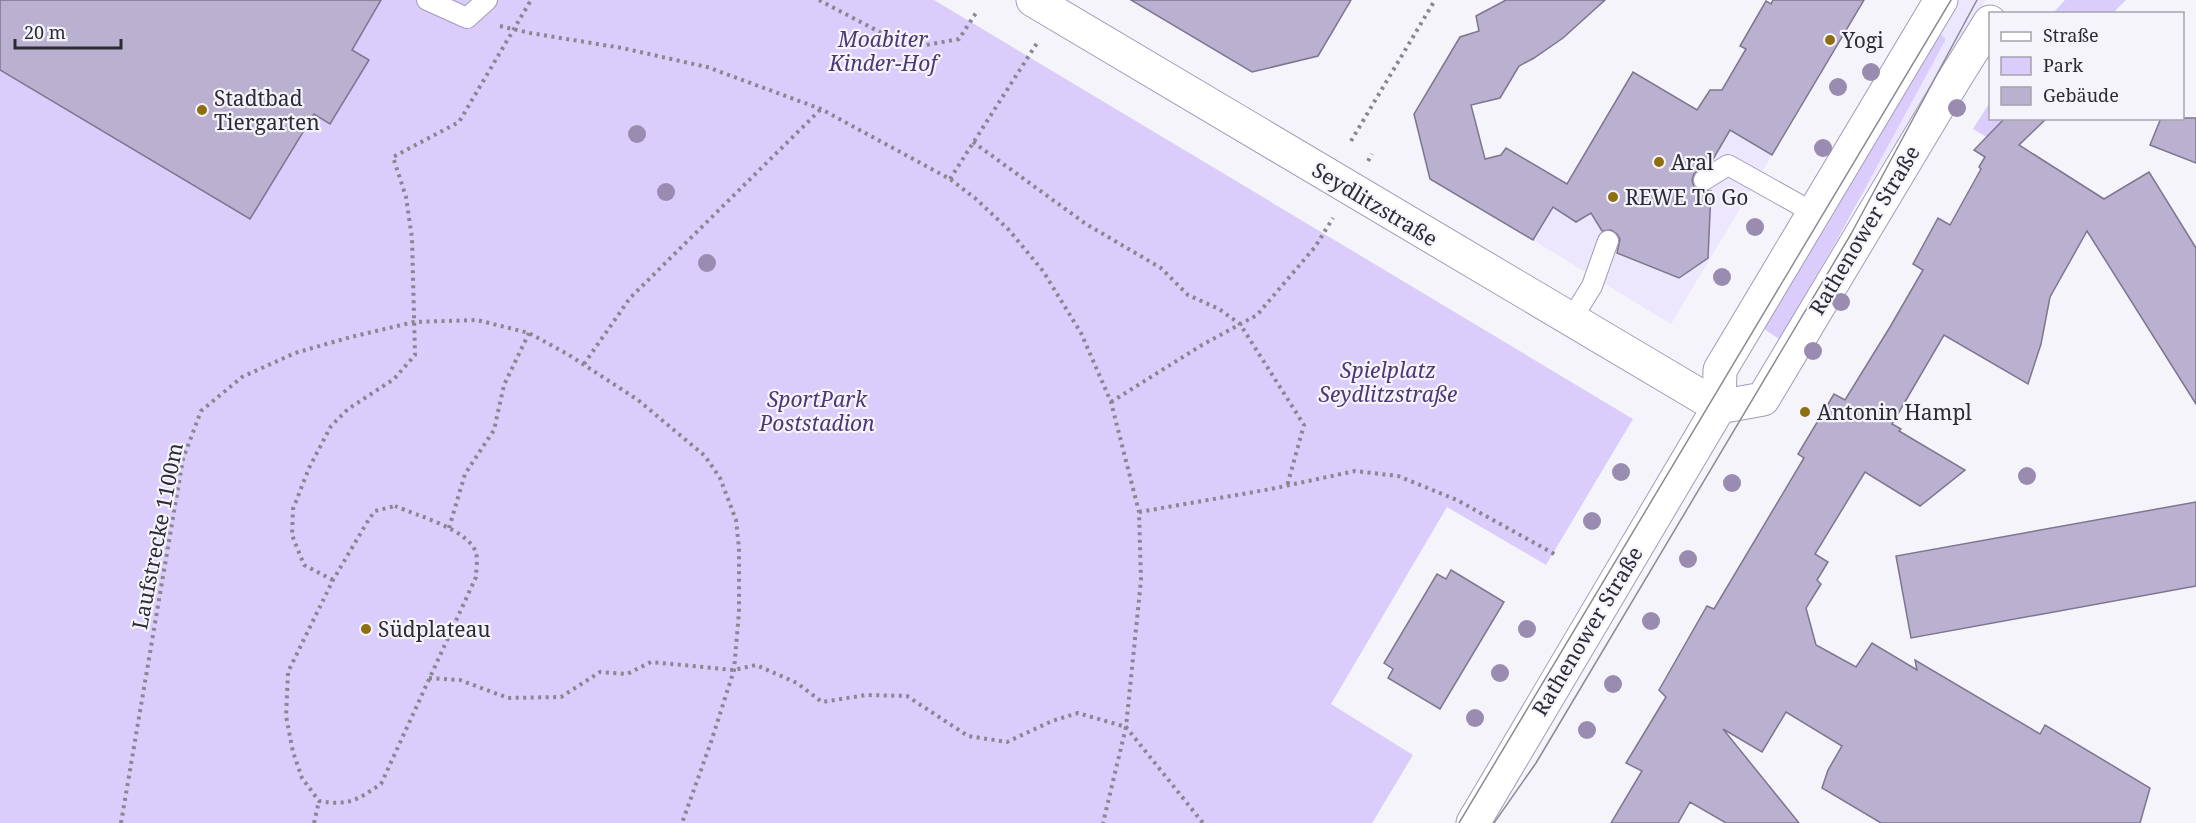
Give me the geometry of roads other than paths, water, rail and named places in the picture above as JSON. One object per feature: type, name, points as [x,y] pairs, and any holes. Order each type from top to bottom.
[{"type":"main road","name":"Rathenower Straße","points":[[1473,823],[1719,407],[1720,370],[1941,0]]},
{"type":"main road","name":"Seydlitzstraße","points":[[1044,7],[1719,407]]},
{"type":"main road","name":"Rathenower Straße","points":[[1719,407],[1763,399],[1989,24]]},
{"type":"lane","points":[[427,0],[467,18],[487,0]]},
{"type":"lane","points":[[1704,180],[1728,165],[1814,213]]},
{"type":"lane","points":[[1571,320],[1592,286],[1608,241]]},
{"type":"tram line","points":[[1459,823],[1951,0]]},
{"type":"tram line","points":[[1494,823],[1536,763],[1851,234],[1977,0]]},
{"type":"place","name":"Yogi","points":[[1830,40]]},
{"type":"place","name":"Stadtbad Tiergarten","points":[[202,110]]},
{"type":"place","name":"Aral","points":[[1659,162]]},
{"type":"place","name":"REWE To Go","points":[[1613,197]]},
{"type":"place","name":"Antonin Hampl","points":[[1805,412]]},
{"type":"place","name":"Südplateau","points":[[366,629]]},
{"type":"park label","name":"Moabiter Kinder-Hof","points":[[883,51]]},
{"type":"park label","name":"Spielplatz Seydlitzstraße","points":[[1388,382]]},
{"type":"park label","name":"SportPark Poststadion","points":[[817,411]]}]
